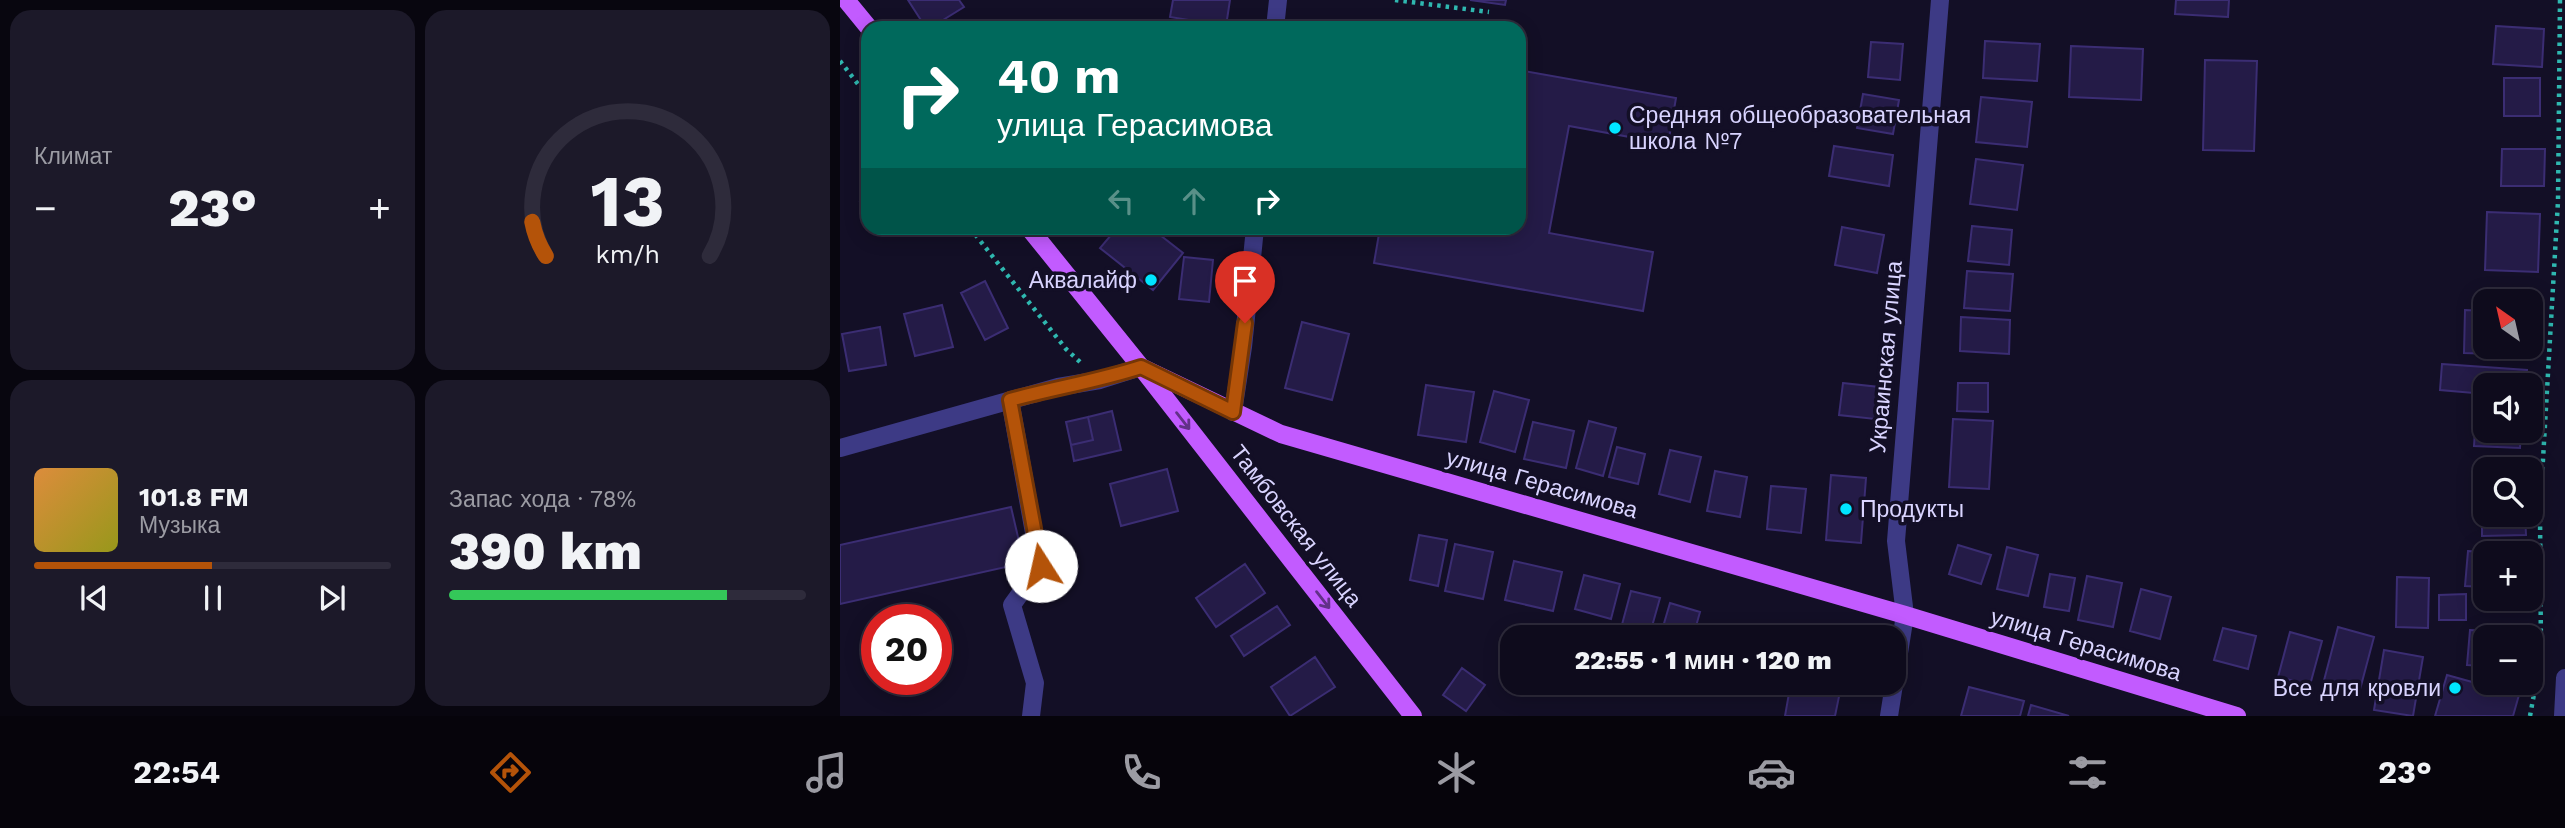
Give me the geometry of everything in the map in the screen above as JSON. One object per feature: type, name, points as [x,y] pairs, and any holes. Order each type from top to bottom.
[{"type":"main road","points":[[846,0],[863,21]]},
{"type":"main road","name":"Тамбовская улица","points":[[1035,235],[1413,716]]},
{"type":"main road","name":"улица Герасимова","points":[[1141,367],[1281,434],[1905,615],[2237,716]]},
{"type":"street","points":[[1276,21],[1278,0]]},
{"type":"street","name":"Украинская улица","points":[[1889,716],[1905,615],[1896,541],[1940,0]]},
{"type":"street","points":[[1233,412],[1243,347],[1254,235]]},
{"type":"street","points":[[840,448],[1058,387],[1100,380],[1141,367]]},
{"type":"street","points":[[1010,400],[1041,566],[1012,605],[1035,683],[1031,716]]},
{"type":"street","points":[[2563,716],[2565,678]]},
{"type":"path","points":[[1395,0],[1489,12]]},
{"type":"path","points":[[2530,716],[2541,656],[2540,511],[2558,201],[2560,0]]},
{"type":"path","points":[[840,61],[861,88]]},
{"type":"path","points":[[976,235],[1066,349],[1100,380]]},
{"type":"building","points":[[908,0],[959,0],[964,7],[941,21],[922,21]]},
{"type":"building","points":[[1173,0],[1230,0],[1227,21],[1195,21],[1170,17]]},
{"type":"building","points":[[1470,0],[1506,0],[1505,5]]},
{"type":"building","points":[[2176,0],[2229,0],[2228,17],[2175,14]]},
{"type":"building","points":[[2496,26],[2544,29],[2542,67],[2493,64]]},
{"type":"building","points":[[1985,41],[2040,44],[2037,81],[1983,78]]},
{"type":"building","points":[[1871,42],[1903,44],[1900,80],[1868,77]]},
{"type":"building","points":[[2071,46],[2143,49],[2141,100],[2069,97]]},
{"type":"building","points":[[2205,60],[2257,61],[2254,151],[2203,150]]},
{"type":"building","points":[[1526,71],[1676,98],[1668,144],[1569,126],[1549,233],[1653,252],[1643,311],[1374,263],[1379,235],[1526,235]]},
{"type":"building","points":[[2504,78],[2540,78],[2540,116],[2504,116]]},
{"type":"building","points":[[1863,94],[1899,100],[1893,134],[1857,128]]},
{"type":"building","points":[[1981,97],[2032,102],[2027,147],[1976,142]]},
{"type":"building","points":[[1834,146],[1893,155],[1889,186],[1829,176]]},
{"type":"building","points":[[2502,149],[2545,149],[2544,186],[2501,186]]},
{"type":"building","points":[[1976,159],[2023,165],[2017,210],[1970,204]]},
{"type":"building","points":[[2487,212],[2540,214],[2538,272],[2485,270]]},
{"type":"building","points":[[1972,226],[2012,230],[2009,265],[1968,261]]},
{"type":"building","points":[[1842,227],[1884,235],[1877,273],[1835,265]]},
{"type":"building","points":[[1111,235],[1160,235],[1183,253],[1153,290],[1100,248]]},
{"type":"building","points":[[1184,257],[1213,260],[1209,302],[1179,299]]},
{"type":"building","points":[[1967,271],[2013,274],[2010,311],[1964,308]]},
{"type":"building","points":[[985,281],[1008,328],[985,340],[961,293]]},
{"type":"building","points":[[942,305],[953,347],[915,356],[904,314]]},
{"type":"building","points":[[2465,310],[2473,310],[2473,353],[2464,353]]},
{"type":"building","points":[[1961,317],[2010,320],[2009,354],[1960,351]]},
{"type":"building","points":[[1302,322],[1349,334],[1332,400],[1285,388]]},
{"type":"building","points":[[880,327],[886,365],[849,371],[842,334]]},
{"type":"building","points":[[2442,364],[2527,370],[2527,373],[2473,373],[2473,393],[2440,390]]},
{"type":"building","points":[[1843,383],[1879,387],[1875,419],[1839,415]]},
{"type":"building","points":[[1958,383],[1988,383],[1988,412],[1957,411]]},
{"type":"building","points":[[1426,385],[1474,392],[1466,442],[1418,435]]},
{"type":"building","points":[[1494,391],[1529,400],[1515,452],[1480,442]]},
{"type":"building","points":[[1112,411],[1121,450],[1074,461],[1071,445],[1093,440],[1088,417]]},
{"type":"building","points":[[1088,417],[1093,440],[1071,445],[1066,422]]},
{"type":"building","points":[[1953,419],[1993,421],[1989,489],[1949,487]]},
{"type":"building","points":[[1589,421],[1616,428],[1603,476],[1576,468]]},
{"type":"building","points":[[1533,422],[1574,431],[1566,468],[1524,459]]},
{"type":"building","points":[[2474,443],[2520,443],[2520,448],[2474,446]]},
{"type":"building","points":[[1617,447],[1645,454],[1638,484],[1609,477]]},
{"type":"building","points":[[1670,450],[1701,457],[1690,502],[1659,494]]},
{"type":"building","points":[[1167,469],[1178,511],[1121,526],[1110,484]]},
{"type":"building","points":[[1715,471],[1747,477],[1740,517],[1707,511]]},
{"type":"building","name":"Продукты","points":[[1831,475],[1866,478],[1861,543],[1826,540]]},
{"type":"building","points":[[1771,486],[1806,489],[1801,533],[1767,529]]},
{"type":"building","points":[[1011,507],[1024,563],[840,604],[840,545]]},
{"type":"building","points":[[2482,527],[2526,527],[2526,535],[2482,536]]},
{"type":"building","points":[[1419,535],[1447,540],[1438,586],[1410,580]]},
{"type":"building","points":[[1455,544],[1493,552],[1483,599],[1445,591]]},
{"type":"building","points":[[1958,545],[1991,555],[1981,584],[1949,574]]},
{"type":"building","points":[[2007,547],[2038,555],[2028,596],[1997,589]]},
{"type":"building","points":[[2468,551],[2473,551],[2473,586],[2465,586]]},
{"type":"building","points":[[1514,561],[1562,572],[1553,611],[1505,600]]},
{"type":"building","points":[[1245,564],[1265,593],[1216,627],[1196,598]]},
{"type":"building","points":[[2050,574],[2075,578],[2069,611],[2044,607]]},
{"type":"building","points":[[1584,575],[1620,584],[1611,619],[1575,609]]},
{"type":"building","points":[[2087,576],[2122,583],[2113,627],[2078,620]]},
{"type":"building","points":[[2397,577],[2429,578],[2428,628],[2396,627]]},
{"type":"building","points":[[2141,589],[2171,597],[2160,639],[2130,631]]},
{"type":"building","points":[[1631,591],[1660,598],[1652,625],[1622,625]]},
{"type":"building","points":[[2466,594],[2466,620],[2439,620],[2439,595]]},
{"type":"building","points":[[1670,603],[1700,612],[1696,625],[1664,625]]},
{"type":"building","points":[[1277,606],[1290,625],[1244,656],[1231,636]]},
{"type":"building","points":[[2338,627],[2374,637],[2358,697],[2322,688]]},
{"type":"building","points":[[2223,628],[2256,636],[2248,669],[2214,660]]},
{"type":"building","points":[[2470,630],[2473,630],[2473,665],[2467,665]]},
{"type":"building","points":[[2290,632],[2322,641],[2310,685],[2278,677]]},
{"type":"building","points":[[2384,650],[2423,657],[2413,716],[2374,710]]},
{"type":"building","points":[[1315,657],[1335,687],[1290,716],[1271,687]]},
{"type":"building","points":[[1462,668],[1485,685],[1466,711],[1443,695]]},
{"type":"building","points":[[2447,675],[2473,682],[2473,695],[2519,695],[2513,716],[2435,716]]},
{"type":"building","points":[[1969,687],[2024,701],[2020,716],[1961,716]]},
{"type":"building","points":[[1789,695],[1839,695],[1835,716],[1785,716]]},
{"type":"building","points":[[2031,705],[2069,716],[2028,716]]},
{"type":"place","name":"Средняя общеобразовательная школа №7","points":[[1615,128]]},
{"type":"place","name":"Аквалайф","points":[[1151,280]]},
{"type":"place","name":"Продукты","points":[[1846,509]]},
{"type":"place","name":"Все для кровли","points":[[2455,688]]},
{"type":"route","points":[[1041,566],[1010,400],[1058,387],[1100,380],[1141,367],[1233,412],[1245,323]]}]
